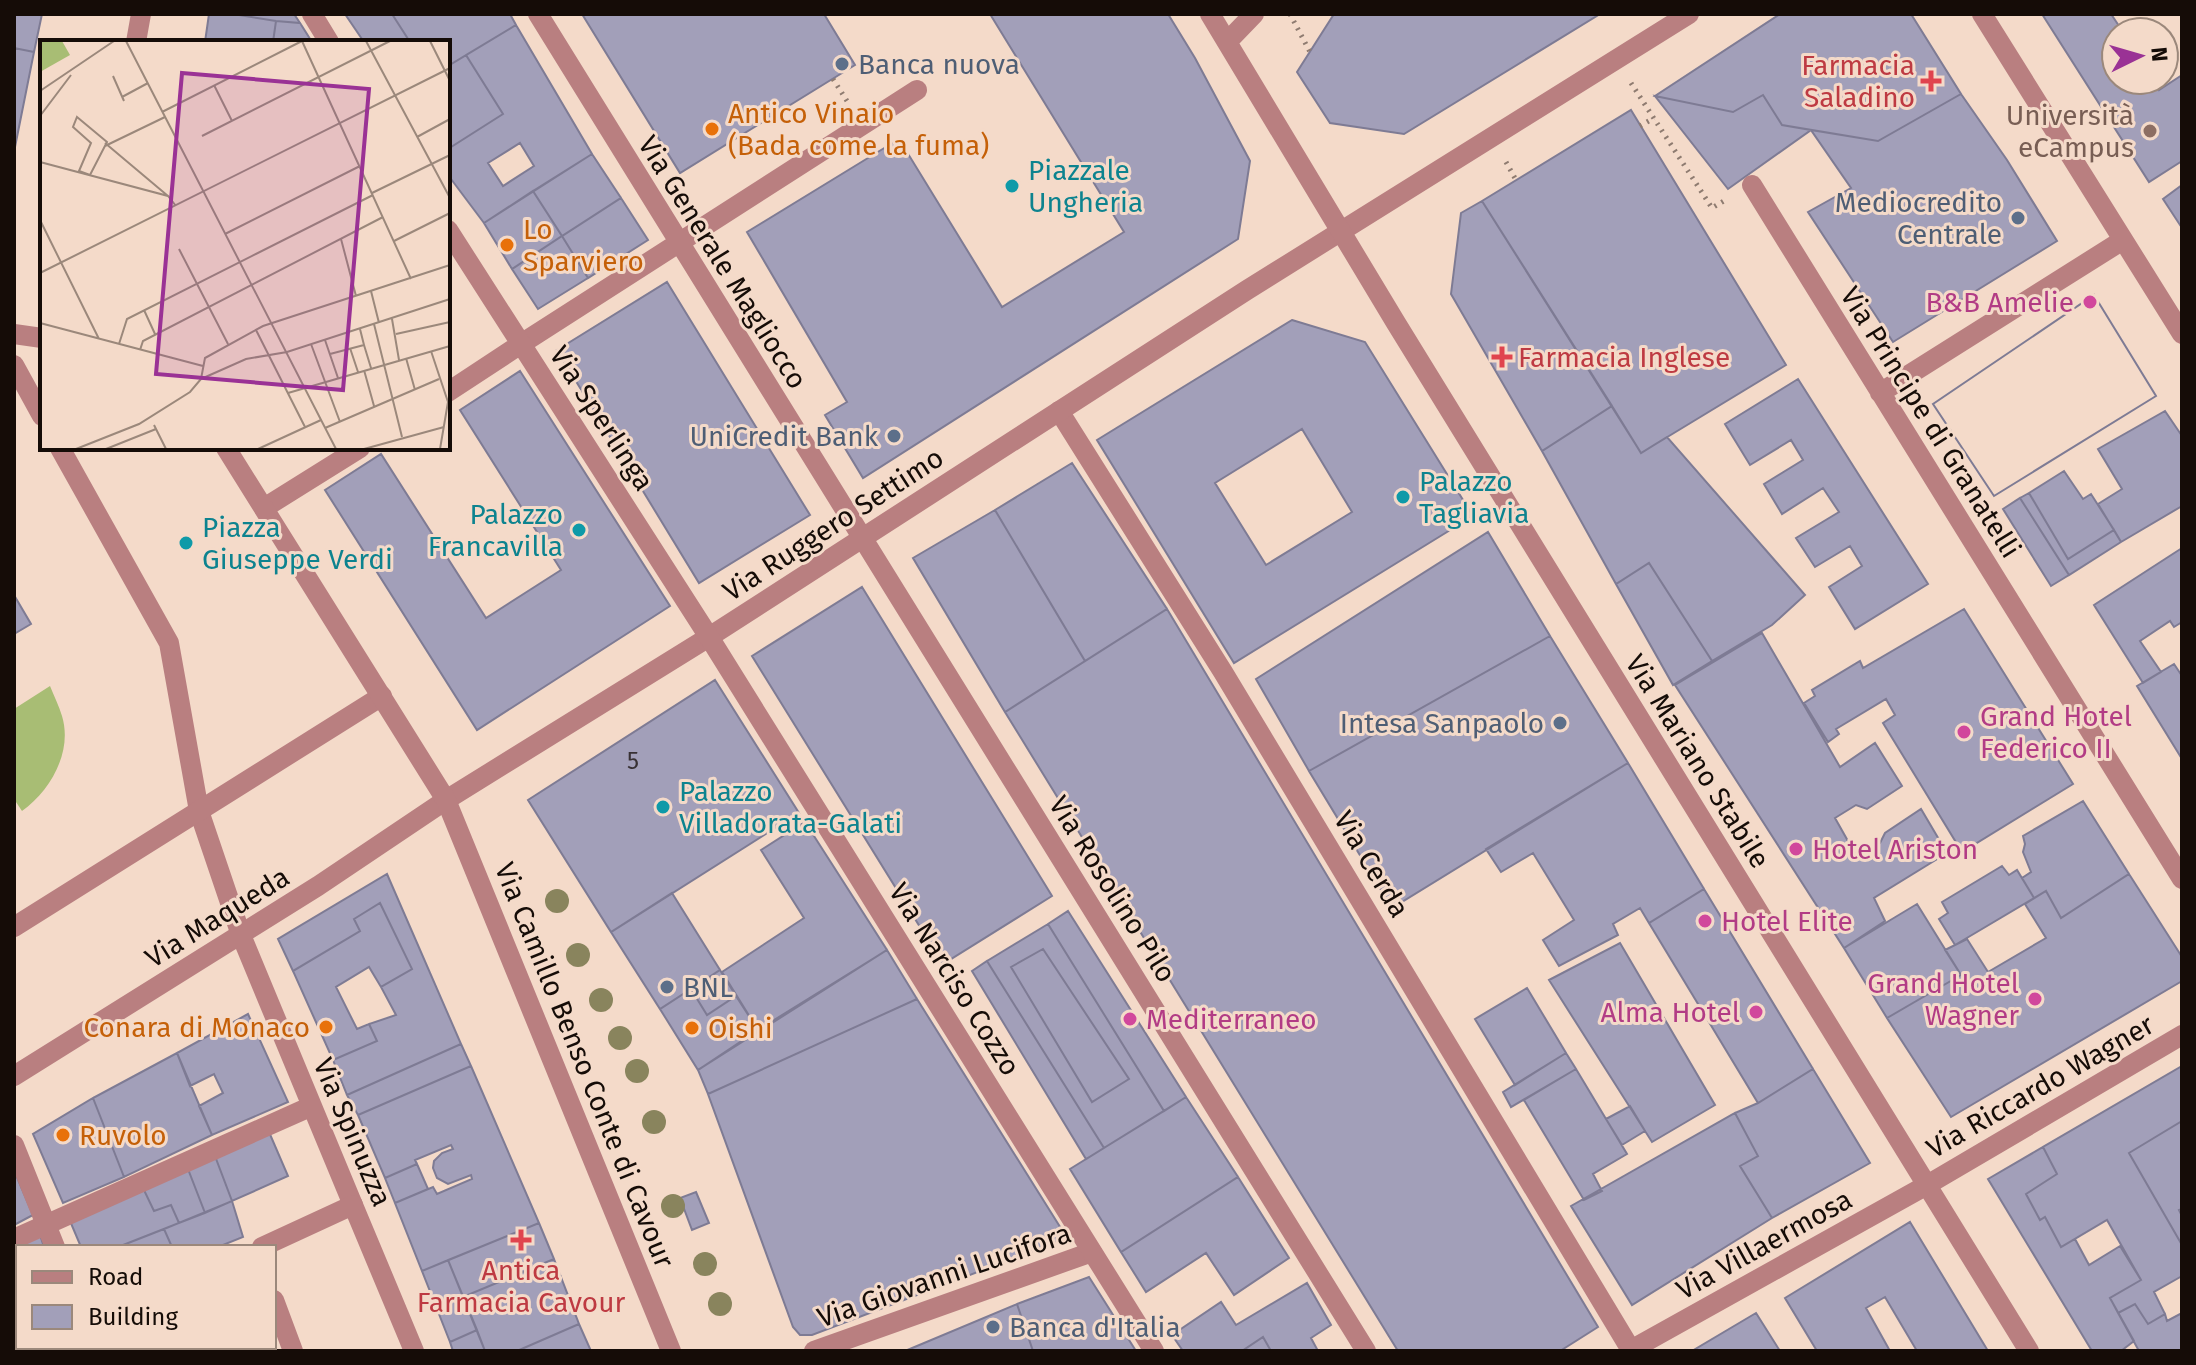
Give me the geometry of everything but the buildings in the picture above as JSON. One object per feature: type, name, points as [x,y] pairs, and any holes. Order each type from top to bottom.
[{"type":"street","points":[[136,40],[141,14]]},
{"type":"street","points":[[312,14],[328,40]]},
{"type":"street","name":"Via Generale Magliocco","points":[[538,14],[863,539]]},
{"type":"street","points":[[1210,14],[1227,42],[1254,14]]},
{"type":"street","points":[[1615,59],[1689,14]]},
{"type":"street","points":[[1982,14],[2182,334]]},
{"type":"street","name":"Via Mariano Stabile","points":[[1227,42],[1396,323],[2029,1351]]},
{"type":"street","name":"Via Ruggero Settimo","points":[[446,800],[709,637],[1247,290],[1615,59]]},
{"type":"street","points":[[450,391],[917,90]]},
{"type":"street","name":"Via Principe di Granatelli","points":[[1752,185],[2182,879]]},
{"type":"street","name":"Via Sperlinga","points":[[450,233],[709,637]]},
{"type":"street","points":[[1880,393],[2123,240]]},
{"type":"street","points":[[14,334],[40,338]]},
{"type":"street","points":[[14,365],[40,412]]},
{"type":"street","name":"Via Cerda","points":[[1059,411],[1223,672],[1630,1350]]},
{"type":"street","name":"Via Spinuzza","points":[[61,450],[169,643],[199,811],[241,935],[414,1351]]},
{"type":"street","points":[[227,450],[446,800]]},
{"type":"street","points":[[264,508],[357,450]]},
{"type":"street","name":"Via Rosolino Pilo","points":[[863,539],[1366,1351]]},
{"type":"street","name":"Via Narciso Cozzo","points":[[709,637],[1154,1351]]},
{"type":"street","points":[[14,927],[382,696]]},
{"type":"street","name":"Via Maqueda","points":[[14,1076],[318,886],[446,800]]},
{"type":"street","name":"Via Camillo Benso Conte di Cavour","points":[[446,800],[671,1351]]},
{"type":"street","name":"Via Riccardo Wagner","points":[[1927,1185],[2182,1035]]},
{"type":"street","points":[[14,1239],[312,1106]]},
{"type":"street","points":[[14,1145],[54,1245]]},
{"type":"street","name":"Via Villaermosa","points":[[1630,1350],[1927,1185]]},
{"type":"street","points":[[266,1245],[353,1205]]},
{"type":"street","name":"Via Giovanni Lucifora","points":[[814,1351],[1092,1252]]},
{"type":"street","points":[[276,1305],[293,1351]]},
{"type":"path","points":[[1290,14],[1310,52]]},
{"type":"path","points":[[1615,59],[1712,208],[1752,185]]},
{"type":"path","points":[[1640,126],[1654,118]]},
{"type":"green space","points":[[50,686],[65,730],[62,757],[42,793],[22,811],[14,799],[14,709]]},
{"type":"place","name":"Banca nuova","points":[[842,64]]},
{"type":"place","name":"Farmacia Saladino","points":[[1931,81]]},
{"type":"place","name":"Antico Vinaio (Bada come la fuma)","points":[[712,129]]},
{"type":"place","name":"Università eCampus","points":[[2150,131]]},
{"type":"place","name":"Piazzale Ungheria","points":[[1012,186]]},
{"type":"place","name":"Mediocredito Centrale","points":[[2018,218]]},
{"type":"place","name":"Lo Sparviero","points":[[507,245]]},
{"type":"place","name":"B&B Amelie","points":[[2090,302]]},
{"type":"place","name":"Farmacia Inglese","points":[[1502,357]]},
{"type":"place","name":"UniCredit Bank","points":[[894,436]]},
{"type":"place","name":"Palazzo Tagliavia","points":[[1403,497]]},
{"type":"place","name":"Palazzo Francavilla","points":[[579,530]]},
{"type":"place","name":"Piazza Giuseppe Verdi","points":[[186,543]]},
{"type":"place","name":"Intesa Sanpaolo","points":[[1560,723]]},
{"type":"place","name":"Grand Hotel Federico II","points":[[1964,732]]},
{"type":"place","name":"Palazzo Villadorata-Galati","points":[[663,807]]},
{"type":"place","name":"Hotel Ariston","points":[[1796,849]]},
{"type":"place","name":"Hotel Elite","points":[[1705,921]]},
{"type":"place","name":"BNL","points":[[667,987]]},
{"type":"place","name":"Grand Hotel Wagner","points":[[2035,999]]},
{"type":"place","name":"Alma Hotel","points":[[1756,1012]]},
{"type":"place","name":"Mediterraneo","points":[[1130,1019]]},
{"type":"place","name":"Conara di Monaco","points":[[326,1027]]},
{"type":"place","name":"Oishi","points":[[692,1028]]},
{"type":"place","name":"Ruvolo","points":[[63,1135]]},
{"type":"place","name":"Antica Farmacia Cavour","points":[[521,1240]]},
{"type":"place","name":"Banca d'Italia","points":[[993,1327]]}]
